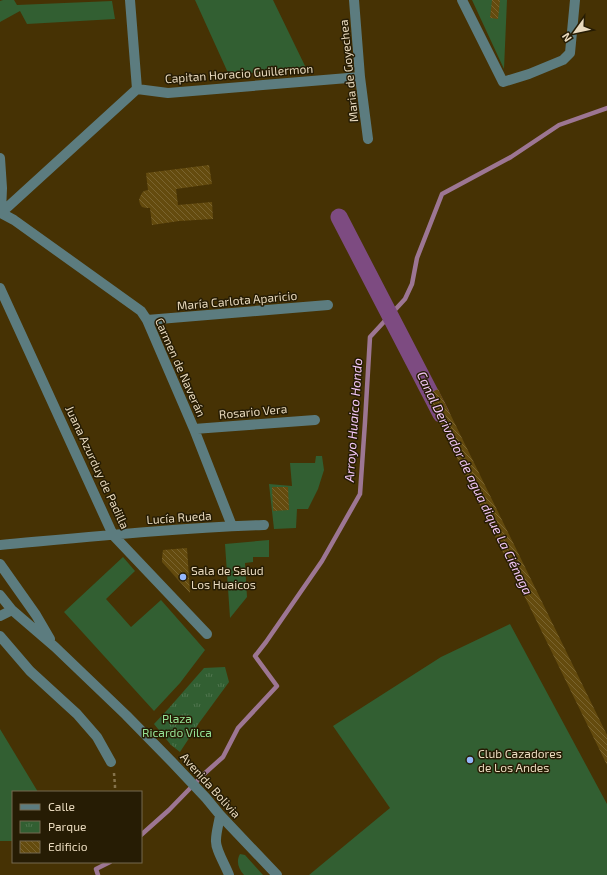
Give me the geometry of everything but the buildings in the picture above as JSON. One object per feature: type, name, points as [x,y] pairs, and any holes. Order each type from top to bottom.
[{"type":"street","points":[[1,213],[138,88],[130,0]]},
{"type":"street","name":"Maria de Goyechea","points":[[354,0],[360,77],[368,139]]},
{"type":"street","points":[[462,0],[503,82],[563,60],[570,53],[575,0]]},
{"type":"street","name":"Capitan Horacio Guillermon","points":[[138,88],[168,93],[360,77]]},
{"type":"street","points":[[0,158],[2,188],[1,213]]},
{"type":"street","name":"Carmen de Naverán","points":[[1,213],[14,220],[141,311],[147,320],[194,429],[232,526]]},
{"type":"street","name":"Juana Azurduy de Padilla","points":[[0,288],[113,535],[207,634]]},
{"type":"street","name":"María Carlota Aparicio","points":[[147,320],[328,305]]},
{"type":"street","name":"Rosario Vera","points":[[194,429],[315,420]]},
{"type":"street","name":"Lucía Rueda","points":[[0,545],[113,535],[264,525]]},
{"type":"street","name":"Avenida Bolivia","points":[[0,564],[36,615],[55,648]]},
{"type":"street","name":"Avenida Bolivia","points":[[0,595],[12,610],[126,715],[206,798],[220,815],[277,875]]},
{"type":"street","points":[[0,616],[12,610]]},
{"type":"street","points":[[0,636],[30,671],[77,714],[97,737],[111,762]]},
{"type":"street","points":[[220,815],[215,842],[229,875]]},
{"type":"path","points":[[111,762],[115,791]]},
{"type":"green space","points":[[14,0],[17,5],[112,1],[115,19],[27,24],[20,11],[0,22],[0,1]]},
{"type":"green space","points":[[195,0],[273,0],[306,68],[229,75]]},
{"type":"green space","points":[[472,0],[507,0],[504,69]]},
{"type":"green space","points":[[316,456],[322,456],[324,470],[318,489],[308,509],[297,509],[296,528],[274,529],[269,484],[292,486],[290,463],[315,463]]},
{"type":"green space","points":[[269,540],[269,557],[253,557],[253,562],[245,563],[247,597],[230,618],[225,544]]},
{"type":"green space","points":[[123,557],[135,571],[106,599],[131,627],[161,600],[205,650],[180,683],[154,711],[64,612]]},
{"type":"green space","name":"Club Cazadores de Los Andes","points":[[510,624],[607,804],[607,875],[309,875],[390,808],[333,726],[441,657]]},
{"type":"green space","name":"Plaza Ricardo Vilca","points":[[225,667],[229,682],[180,752],[171,745],[154,724],[204,668]]},
{"type":"green space","points":[[0,729],[37,791],[12,791],[12,841],[0,841]]},
{"type":"green space","points":[[240,854],[245,855],[263,875],[244,875],[238,864]]},
{"type":"waterway","name":"Arroyo Huaico Hondo","points":[[142,834],[223,757],[238,728],[277,686],[255,656],[322,561],[360,494],[370,337],[405,299],[412,284],[417,258],[442,194],[511,157],[559,125],[607,108]]},
{"type":"waterway","name":"Arroyo Huaico Hondo","points":[[339,217],[441,414]]},
{"type":"waterway","name":"Arroyo Huaico Hondo","points":[[98,875],[96,869],[108,863]]},
{"type":"place","name":"Sala de Salud Los Huaicos","points":[[183,577]]},
{"type":"place","name":"Club Cazadores de Los Andes","points":[[470,760]]},
{"type":"water label","name":"Canal Derivador de agua dique La Ciénaga","points":[[475,483]]}]
